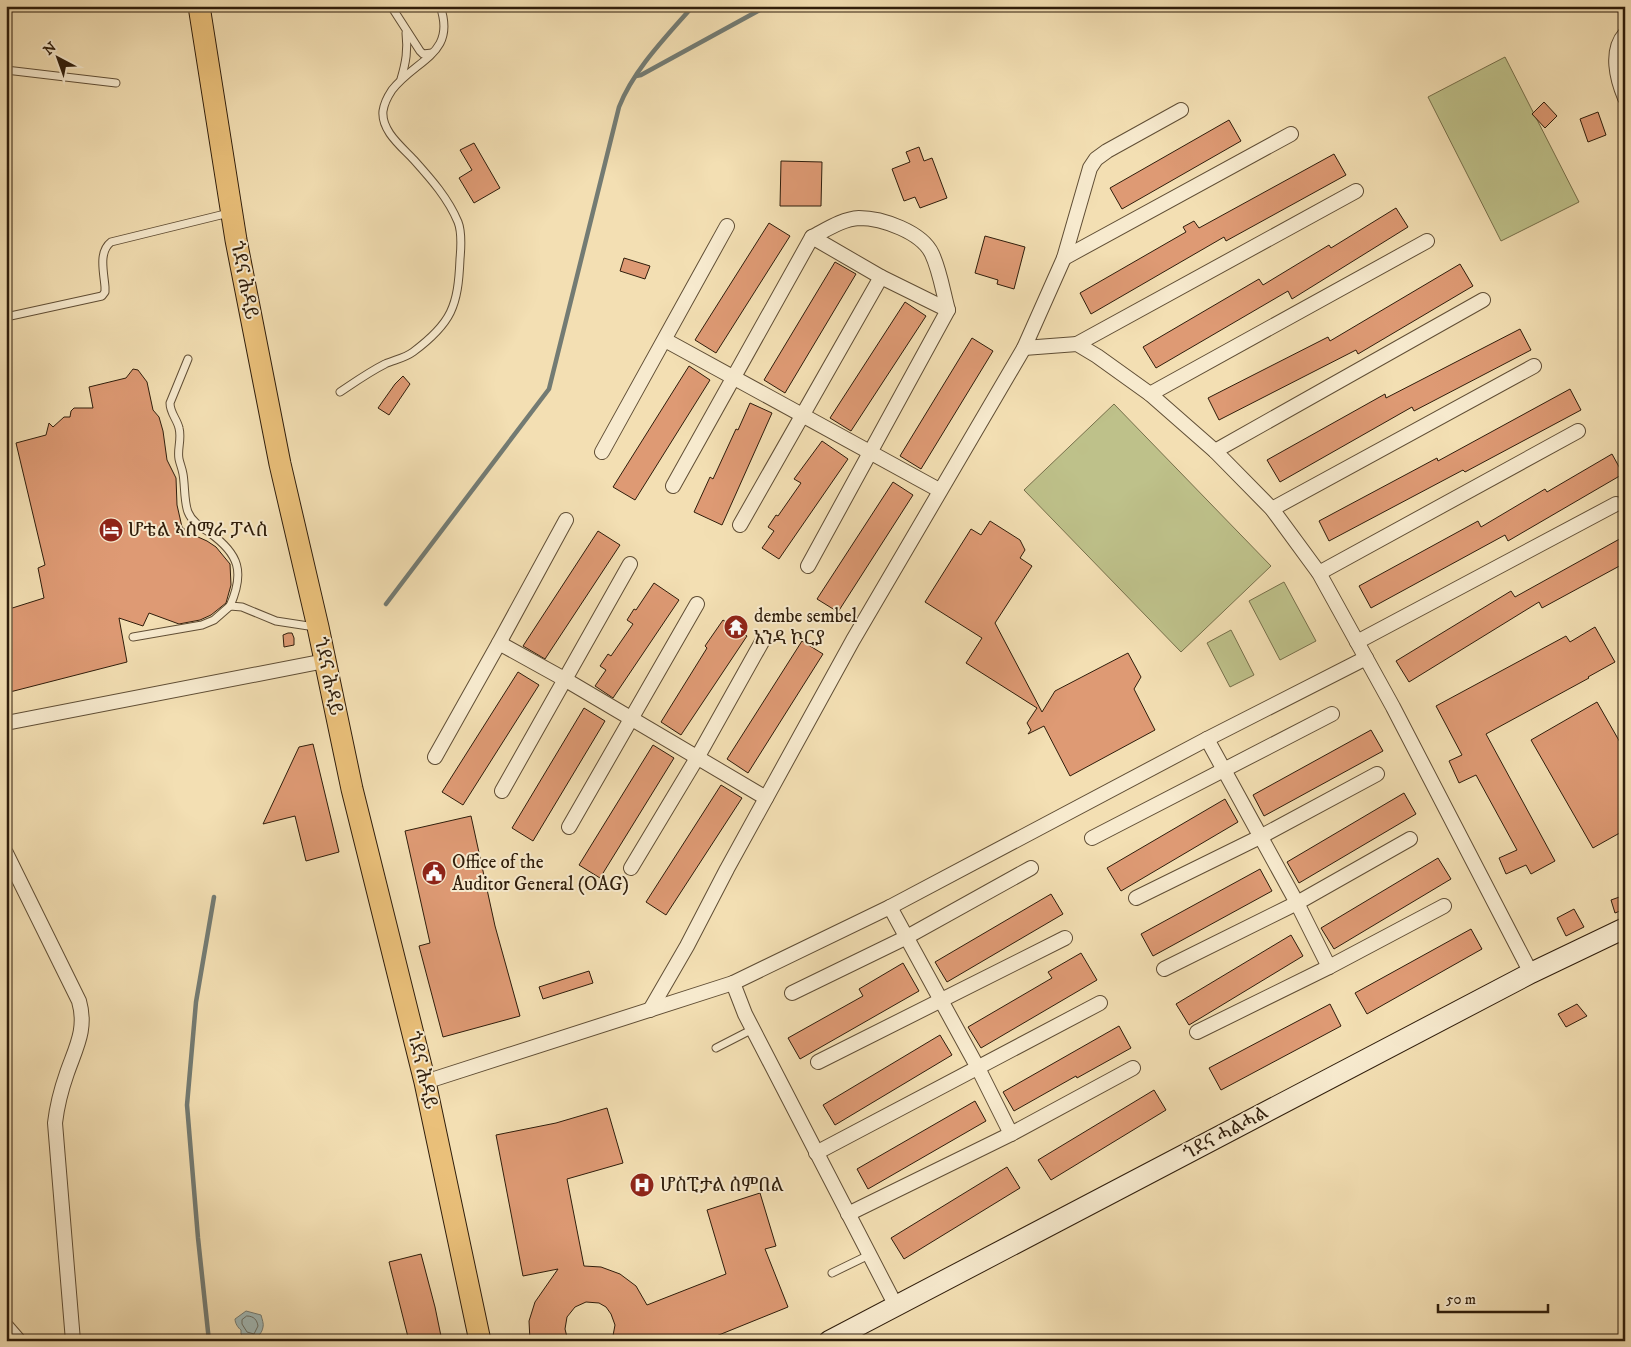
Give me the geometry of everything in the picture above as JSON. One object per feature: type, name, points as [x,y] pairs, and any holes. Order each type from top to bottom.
[{"type":"main road","name":"ጎደና ሕዳይ","points":[[200,6],[231,213],[280,464],[318,628],[352,789],[425,1082],[480,1341]]},
{"type":"street","points":[[1625,34],[1618,42],[1616,53],[1617,70],[1625,98]]},
{"type":"street","points":[[650,1010],[687,946],[857,633],[939,490],[1024,348],[1064,258],[1090,168],[1096,159],[1107,150],[1181,110]]},
{"type":"street","points":[[1064,258],[1291,134]]},
{"type":"street","points":[[1024,348],[1077,344],[1356,191]]},
{"type":"street","points":[[673,486],[812,237],[835,225],[857,218],[895,225],[919,239],[932,253],[948,310],[808,566]]},
{"type":"street","points":[[602,452],[727,226]]},
{"type":"street","points":[[812,237],[882,277],[948,310]]},
{"type":"street","points":[[1150,394],[1427,241]]},
{"type":"street","points":[[740,525],[882,277]]},
{"type":"street","points":[[1215,452],[1483,300]]},
{"type":"street","points":[[664,340],[939,490]]},
{"type":"street","points":[[1077,344],[1150,394],[1215,452],[1272,509],[1319,573],[1393,706],[1531,972]]},
{"type":"street","points":[[1272,509],[1534,366]]},
{"type":"street","points":[[1319,573],[1578,431]]},
{"type":"street","points":[[1357,642],[1616,504]]},
{"type":"street","points":[[435,757],[500,643],[566,520]]},
{"type":"street","points":[[502,791],[630,564]]},
{"type":"street","points":[[569,827],[697,604]]},
{"type":"street","points":[[631,868],[697,758],[763,640]]},
{"type":"street","points":[[500,643],[766,798]]},
{"type":"street","points":[[425,1082],[733,984],[890,908],[1207,739],[1366,658]]},
{"type":"street","points":[[6,723],[325,660]]},
{"type":"street","points":[[1092,838],[1332,714]]},
{"type":"street","points":[[1207,739],[1297,903],[1329,967]]},
{"type":"street","points":[[1136,898],[1260,837],[1377,774]]},
{"type":"street","points":[[1164,969],[1297,903],[1410,839]]},
{"type":"street","points":[[6,854],[79,1001],[83,1014],[77,1046],[61,1090],[56,1123],[73,1341]]},
{"type":"street","points":[[792,993],[906,938],[1031,868]]},
{"type":"street","points":[[1198,1032],[1329,967],[1444,906]]},
{"type":"street","points":[[890,908],[978,1068],[1010,1134]]},
{"type":"street","name":"ጎደና ሓልሓል","points":[[829,1341],[1531,972],[1625,928]]},
{"type":"street","points":[[818,1062],[1065,938]]},
{"type":"street","points":[[733,984],[753,1029],[896,1306]]},
{"type":"street","points":[[816,1153],[1100,1003]]},
{"type":"street","points":[[848,1214],[1010,1134],[1133,1068]]},
{"type":"street","points":[[6,1326],[19,1341]]},
{"type":"lane","points":[[391,6],[405,30],[423,54],[434,53]]},
{"type":"lane","points":[[340,392],[368,374],[411,354],[444,323],[454,307],[459,286],[461,246],[458,223],[437,186],[385,126],[383,110],[388,96],[400,80],[434,53],[440,45],[444,34],[440,6]]},
{"type":"lane","points":[[400,80],[407,61],[408,48],[405,30]]},
{"type":"lane","points":[[6,70],[116,83]]},
{"type":"lane","points":[[6,317],[102,296],[105,292],[103,254],[106,246],[111,242],[231,213]]},
{"type":"lane","points":[[134,637],[214,620],[230,606],[234,596],[238,568],[234,557],[229,548],[193,521],[187,510],[183,471],[178,458],[180,431],[178,422],[170,408],[170,403],[188,359]]},
{"type":"lane","points":[[234,596],[242,607]]},
{"type":"lane","points":[[230,606],[242,607],[276,621],[318,628]]},
{"type":"lane","points":[[716,1048],[753,1029]]},
{"type":"lane","points":[[832,1272],[869,1255]]},
{"type":"green space","points":[[1505,57],[1579,202],[1501,241],[1428,97]]},
{"type":"green space","points":[[1114,404],[1271,566],[1181,652],[1024,490]]},
{"type":"green space","points":[[1284,582],[1316,641],[1280,660],[1249,601]]},
{"type":"green space","points":[[1231,630],[1254,675],[1230,687],[1207,643]]},
{"type":"water","points":[[246,1311],[261,1315],[262,1331],[257,1337],[247,1338],[241,1334],[241,1330],[238,1327],[235,1319]]},
{"type":"building","points":[[1544,102],[1557,116],[1545,128],[1532,114]]},
{"type":"building","points":[[1598,112],[1606,135],[1588,142],[1580,119]]},
{"type":"building","points":[[1229,120],[1241,141],[1122,209],[1110,188]]},
{"type":"building","points":[[474,143],[500,188],[474,203],[459,178],[472,170],[460,150]]},
{"type":"building","points":[[919,147],[924,161],[932,158],[947,198],[920,208],[915,197],[904,201],[892,169],[910,162],[906,152]]},
{"type":"building","points":[[1334,154],[1346,175],[1226,241],[1224,237],[1091,314],[1080,293],[1186,232],[1183,227],[1194,221],[1199,228]]},
{"type":"building","points":[[781,161],[822,162],[821,206],[780,206]]},
{"type":"building","points":[[1396,208],[1408,227],[1292,299],[1288,291],[1156,368],[1143,347],[1259,279],[1263,285],[1329,245],[1331,248]]},
{"type":"building","points":[[769,223],[790,236],[716,353],[695,340]]},
{"type":"building","points":[[985,236],[1025,247],[1014,289],[997,284],[998,280],[975,273]]},
{"type":"building","points":[[624,258],[650,266],[645,279],[620,271]]},
{"type":"building","points":[[835,262],[856,274],[785,393],[764,380]]},
{"type":"building","points":[[1460,264],[1473,286],[1358,354],[1356,350],[1219,420],[1208,398],[1328,337],[1330,341]]},
{"type":"building","points":[[905,302],[926,316],[851,431],[830,418]]},
{"type":"building","points":[[1520,329],[1531,350],[1414,411],[1412,407],[1280,482],[1267,460],[1385,394],[1386,398]]},
{"type":"building","points":[[972,338],[993,351],[921,469],[900,456]]},
{"type":"building","points":[[689,366],[710,380],[635,500],[613,487]]},
{"type":"building","name":"ሆቴል ኣስማራ ፓላስ","points":[[133,369],[138,370],[147,382],[153,410],[159,417],[167,460],[176,478],[177,505],[182,527],[189,533],[216,547],[230,564],[231,585],[226,603],[211,615],[200,620],[179,624],[149,613],[143,626],[119,618],[127,662],[6,693],[6,610],[44,598],[38,568],[45,565],[16,443],[46,435],[49,423],[53,427],[64,417],[70,417],[71,411],[74,408],[93,408],[89,387],[126,378]]},
{"type":"building","points":[[403,376],[410,384],[389,415],[378,408]]},
{"type":"building","points":[[1570,389],[1581,410],[1465,472],[1463,470],[1329,541],[1319,521],[1437,458],[1438,461]]},
{"type":"building","points":[[750,403],[772,413],[722,525],[694,512],[710,477],[713,479]]},
{"type":"building","points":[[822,441],[848,459],[779,559],[762,548],[774,531],[768,527],[801,483],[794,479]]},
{"type":"building","points":[[1612,454],[1623,474],[1508,541],[1505,535],[1371,608],[1359,586],[1478,521],[1481,527],[1545,489],[1547,492]]},
{"type":"building","points":[[893,482],[913,495],[838,612],[817,599]]},
{"type":"building","points":[[990,521],[1020,540],[1025,550],[1020,558],[1032,566],[995,623],[1042,712],[1055,691],[1128,653],[1141,677],[1134,689],[1155,730],[1070,776],[1044,726],[1028,734],[1031,730],[1027,723],[1037,708],[966,663],[982,638],[925,602],[971,529],[981,535]]},
{"type":"building","points":[[598,531],[620,545],[545,659],[523,646]]},
{"type":"building","points":[[1625,536],[1625,563],[1542,608],[1539,602],[1409,682],[1396,661],[1511,591],[1515,597]]},
{"type":"building","points":[[654,583],[679,600],[613,698],[595,686],[606,670],[600,666],[608,654],[611,656],[633,624],[627,620]]},
{"type":"building","points":[[723,620],[747,636],[681,735],[661,722],[707,648],[705,646]]},
{"type":"building","points":[[1595,627],[1615,662],[1486,734],[1555,861],[1531,874],[1526,865],[1506,874],[1499,858],[1517,850],[1476,775],[1459,783],[1449,761],[1462,755],[1436,706],[1566,636],[1570,642]]},
{"type":"building","points":[[292,633],[294,645],[284,647],[283,635]]},
{"type":"building","points":[[802,641],[823,654],[748,773],[727,759]]},
{"type":"building","points":[[518,672],[539,685],[463,805],[442,792]]},
{"type":"building","points":[[1597,702],[1625,751],[1625,830],[1593,848],[1531,740]]},
{"type":"building","points":[[584,708],[605,721],[533,841],[512,828]]},
{"type":"building","points":[[1371,730],[1383,751],[1264,816],[1253,795]]},
{"type":"building","points":[[313,744],[339,852],[306,861],[295,816],[263,824],[299,747]]},
{"type":"building","points":[[653,745],[674,758],[600,878],[579,865]]},
{"type":"building","points":[[721,785],[742,798],[666,915],[646,902]]},
{"type":"building","points":[[1404,793],[1416,814],[1299,883],[1287,862]]},
{"type":"building","points":[[1225,799],[1238,822],[1121,891],[1107,868]]},
{"type":"building","points":[[471,816],[495,926],[520,1016],[443,1037],[419,946],[430,943],[405,831]]},
{"type":"building","points":[[1438,858],[1451,879],[1334,949],[1321,928]]},
{"type":"building","points":[[1260,869],[1272,891],[1153,956],[1141,934]]},
{"type":"building","points":[[1051,894],[1063,914],[947,982],[935,962]]},
{"type":"building","points":[[1625,895],[1625,909],[1615,913],[1611,900]]},
{"type":"building","points":[[1574,909],[1584,927],[1566,936],[1557,918]]},
{"type":"building","points":[[1471,929],[1482,949],[1367,1014],[1355,993]]},
{"type":"building","points":[[1291,935],[1303,956],[1189,1025],[1176,1004]]},
{"type":"building","points":[[1081,953],[1097,980],[981,1048],[968,1027],[1052,978],[1048,972]]},
{"type":"building","points":[[903,963],[919,991],[800,1059],[788,1038],[863,996],[859,989]]},
{"type":"building","points":[[589,971],[593,983],[543,999],[539,987]]},
{"type":"building","points":[[1330,1004],[1341,1026],[1221,1090],[1209,1068]]},
{"type":"building","points":[[1577,1004],[1587,1016],[1566,1027],[1558,1014]]},
{"type":"building","points":[[1119,1026],[1131,1048],[1014,1111],[1003,1092]]},
{"type":"building","points":[[940,1035],[952,1055],[835,1125],[823,1105]]},
{"type":"building","points":[[1154,1090],[1166,1110],[1051,1180],[1038,1160]]},
{"type":"building","points":[[975,1101],[986,1121],[868,1189],[857,1169]]},
{"type":"building","points":[[607,1108],[623,1163],[567,1179],[584,1266],[601,1267],[620,1274],[636,1286],[647,1305],[726,1274],[707,1210],[760,1193],[776,1246],[765,1249],[788,1307],[704,1341],[612,1341],[615,1325],[611,1314],[606,1307],[599,1303],[586,1302],[575,1307],[567,1317],[565,1329],[568,1341],[530,1341],[529,1321],[535,1302],[558,1269],[523,1276],[496,1135],[556,1123]]},
{"type":"building","points":[[1007,1167],[1020,1188],[904,1259],[891,1238]]},
{"type":"building","points":[[421,1254],[442,1341],[409,1341],[389,1262]]},
{"type":"waterway","points":[[386,604],[549,389],[619,107],[625,93],[642,67],[693,6]]},
{"type":"waterway","points":[[636,76],[767,6]]},
{"type":"waterway","points":[[209,1341],[187,1105],[196,1002],[214,897]]},
{"type":"place","name":"ሆቴል ኣስማራ ፓላስ","points":[[111,530]]},
{"type":"place","name":"dembe sembel አንዳ ኮርያ","points":[[736,627]]},
{"type":"place","name":"Office of the Auditor General (OAG)","points":[[434,873]]},
{"type":"place","name":"ሆስፒታል ሰምበል","points":[[642,1185]]}]
